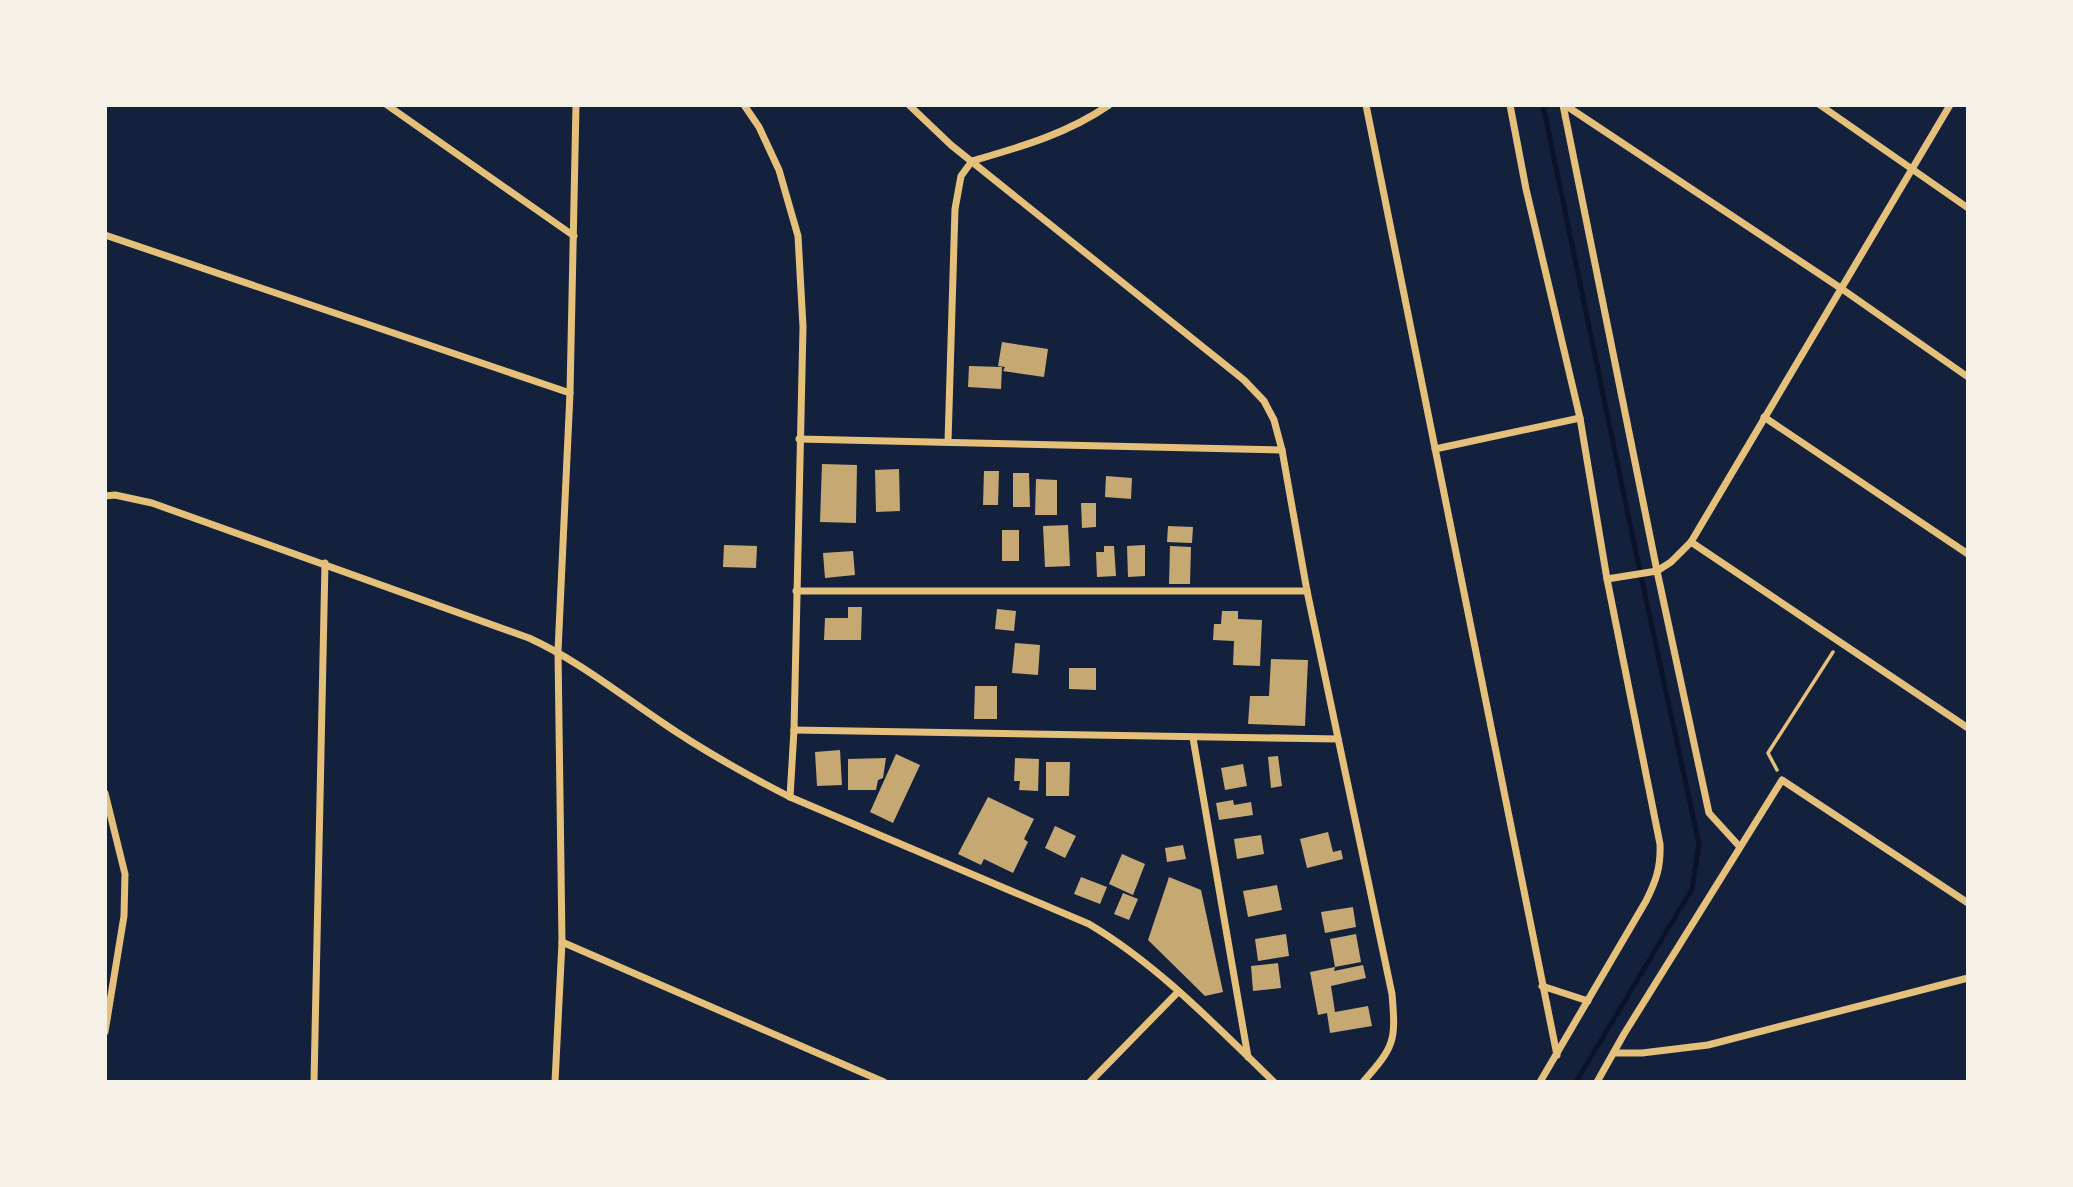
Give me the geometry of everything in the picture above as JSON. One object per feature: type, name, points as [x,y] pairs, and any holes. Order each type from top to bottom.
[{"type":"street","points":[[387,105],[574,236]]},
{"type":"street","points":[[555,1082],[562,942],[558,651],[570,393],[576,105]]},
{"type":"street","points":[[744,105],[759,127],[779,170],[799,236],[803,327],[794,730],[790,797]]},
{"type":"street","points":[[909,105],[972,162],[1244,380],[1274,420],[1282,450],[1307,591],[1392,994],[1394,1018],[1389,1051],[1363,1082]]},
{"type":"street","points":[[948,442],[955,209],[961,176],[972,162],[1049,138],[1090,118],[1109,105]]},
{"type":"street","points":[[1366,105],[1557,1055]]},
{"type":"street","points":[[1510,105],[1526,189],[1580,418],[1607,579],[1660,844],[1661,864],[1646,901],[1540,1082]]},
{"type":"street","points":[[1564,105],[1842,289],[1968,377]]},
{"type":"street","points":[[1564,105],[1653,572],[1709,813],[1731,840],[1740,846]]},
{"type":"street","points":[[1820,105],[1968,208]]},
{"type":"street","points":[[1607,579],[1653,572],[1671,562],[1691,542],[1950,105]]},
{"type":"street","points":[[105,235],[570,393]]},
{"type":"street","points":[[1764,417],[1968,554]]},
{"type":"street","points":[[1435,449],[1580,418]]},
{"type":"street","points":[[799,439],[1282,450]]},
{"type":"street","points":[[105,496],[115,495],[152,503],[325,563],[558,651],[706,752],[790,797],[1089,924],[1137,956],[1274,1082]]},
{"type":"street","points":[[1691,542],[1968,729]]},
{"type":"street","points":[[314,1082],[325,563]]},
{"type":"street","points":[[796,591],[1307,591]]},
{"type":"street","points":[[794,730],[1338,739]]},
{"type":"street","points":[[1193,738],[1248,1057]]},
{"type":"street","points":[[1597,1082],[1624,1034],[1783,780],[1968,904]]},
{"type":"street","points":[[105,793],[125,874],[124,916],[105,1032]]},
{"type":"street","points":[[562,942],[884,1082]]},
{"type":"street","points":[[1614,1054],[1708,1045],[1968,978]]},
{"type":"street","points":[[1542,986],[1588,1001]]},
{"type":"street","points":[[1090,1082],[1178,992]]},
{"type":"path","points":[[1783,780],[1768,753],[1839,642]]},
{"type":"building","points":[[1002,342],[1048,349],[1044,377],[1003,371],[1005,367],[998,366]]},
{"type":"building","points":[[969,366],[1002,367],[1001,389],[968,387]]},
{"type":"building","points":[[822,464],[857,465],[856,523],[820,522]]},
{"type":"building","points":[[899,469],[900,511],[876,512],[875,470]]},
{"type":"building","points":[[984,471],[999,471],[998,505],[983,505]]},
{"type":"building","points":[[1013,473],[1029,473],[1030,507],[1013,507]]},
{"type":"building","points":[[1106,476],[1132,478],[1131,499],[1105,497]]},
{"type":"building","points":[[1036,479],[1057,480],[1057,515],[1035,515]]},
{"type":"building","points":[[1081,503],[1096,503],[1096,527],[1082,528]]},
{"type":"building","points":[[1068,525],[1070,566],[1045,567],[1043,526]]},
{"type":"building","points":[[1168,526],[1193,527],[1192,543],[1167,542]]},
{"type":"building","points":[[1002,530],[1019,530],[1019,561],[1002,561]]},
{"type":"building","points":[[724,545],[757,546],[756,568],[723,567]]},
{"type":"building","points":[[1145,545],[1145,576],[1128,577],[1127,546]]},
{"type":"building","points":[[1104,546],[1114,546],[1116,576],[1097,577],[1096,552],[1104,552]]},
{"type":"building","points":[[1170,546],[1191,547],[1190,584],[1169,584]]},
{"type":"building","points":[[853,551],[855,575],[825,578],[823,553]]},
{"type":"building","points":[[848,607],[862,607],[861,640],[824,640],[825,618],[848,618]]},
{"type":"building","points":[[997,609],[1016,611],[1014,631],[995,629]]},
{"type":"building","points":[[1222,611],[1238,611],[1238,619],[1262,620],[1260,666],[1233,665],[1234,641],[1213,640],[1214,624],[1221,624]]},
{"type":"building","points":[[1015,643],[1040,645],[1038,675],[1012,673]]},
{"type":"building","points":[[1271,659],[1308,660],[1305,726],[1248,724],[1250,696],[1269,696]]},
{"type":"building","points":[[1069,668],[1096,668],[1096,690],[1069,689]]},
{"type":"building","points":[[975,686],[997,686],[997,719],[974,719]]},
{"type":"building","points":[[840,750],[842,785],[817,786],[815,752]]},
{"type":"building","points":[[896,754],[920,765],[893,823],[870,812]]},
{"type":"building","points":[[1278,756],[1282,786],[1271,788],[1268,757]]},
{"type":"building","points":[[886,758],[883,778],[878,780],[876,790],[848,790],[848,759]]},
{"type":"building","points":[[1015,758],[1039,759],[1038,791],[1019,790],[1020,781],[1014,781]]},
{"type":"building","points":[[1046,762],[1070,762],[1069,796],[1046,796]]},
{"type":"building","points":[[1243,764],[1247,786],[1225,790],[1221,768]]},
{"type":"building","points":[[988,797],[1034,819],[1024,839],[1028,842],[1013,873],[984,859],[981,865],[958,854]]},
{"type":"building","points":[[1233,800],[1234,805],[1251,802],[1253,815],[1219,820],[1216,803]]},
{"type":"building","points":[[1055,826],[1076,836],[1065,858],[1045,848]]},
{"type":"building","points":[[1328,832],[1333,852],[1341,850],[1343,859],[1307,868],[1300,839]]},
{"type":"building","points":[[1261,835],[1264,854],[1237,859],[1234,839]]},
{"type":"building","points":[[1183,845],[1186,859],[1167,862],[1165,848]]},
{"type":"building","points":[[1122,854],[1145,864],[1133,895],[1109,884]]},
{"type":"building","points":[[1081,877],[1107,887],[1100,904],[1074,894]]},
{"type":"building","points":[[1169,877],[1201,890],[1223,992],[1205,996],[1148,940]]},
{"type":"building","points":[[1277,885],[1282,910],[1248,917],[1243,891]]},
{"type":"building","points":[[1123,893],[1138,899],[1129,920],[1114,914]]},
{"type":"building","points":[[1353,907],[1356,927],[1325,933],[1321,912]]},
{"type":"building","points":[[1286,934],[1289,956],[1258,961],[1255,939]]},
{"type":"building","points":[[1356,934],[1361,962],[1335,967],[1330,939]]},
{"type":"building","points":[[1278,963],[1281,988],[1253,991],[1251,966]]},
{"type":"building","points":[[1363,965],[1366,978],[1331,986],[1335,1012],[1368,1006],[1372,1026],[1330,1033],[1327,1013],[1318,1015],[1310,972],[1335,967],[1334,971]]},
{"type":"waterway","points":[[1543,105],[1699,844],[1692,889],[1576,1082]]}]
